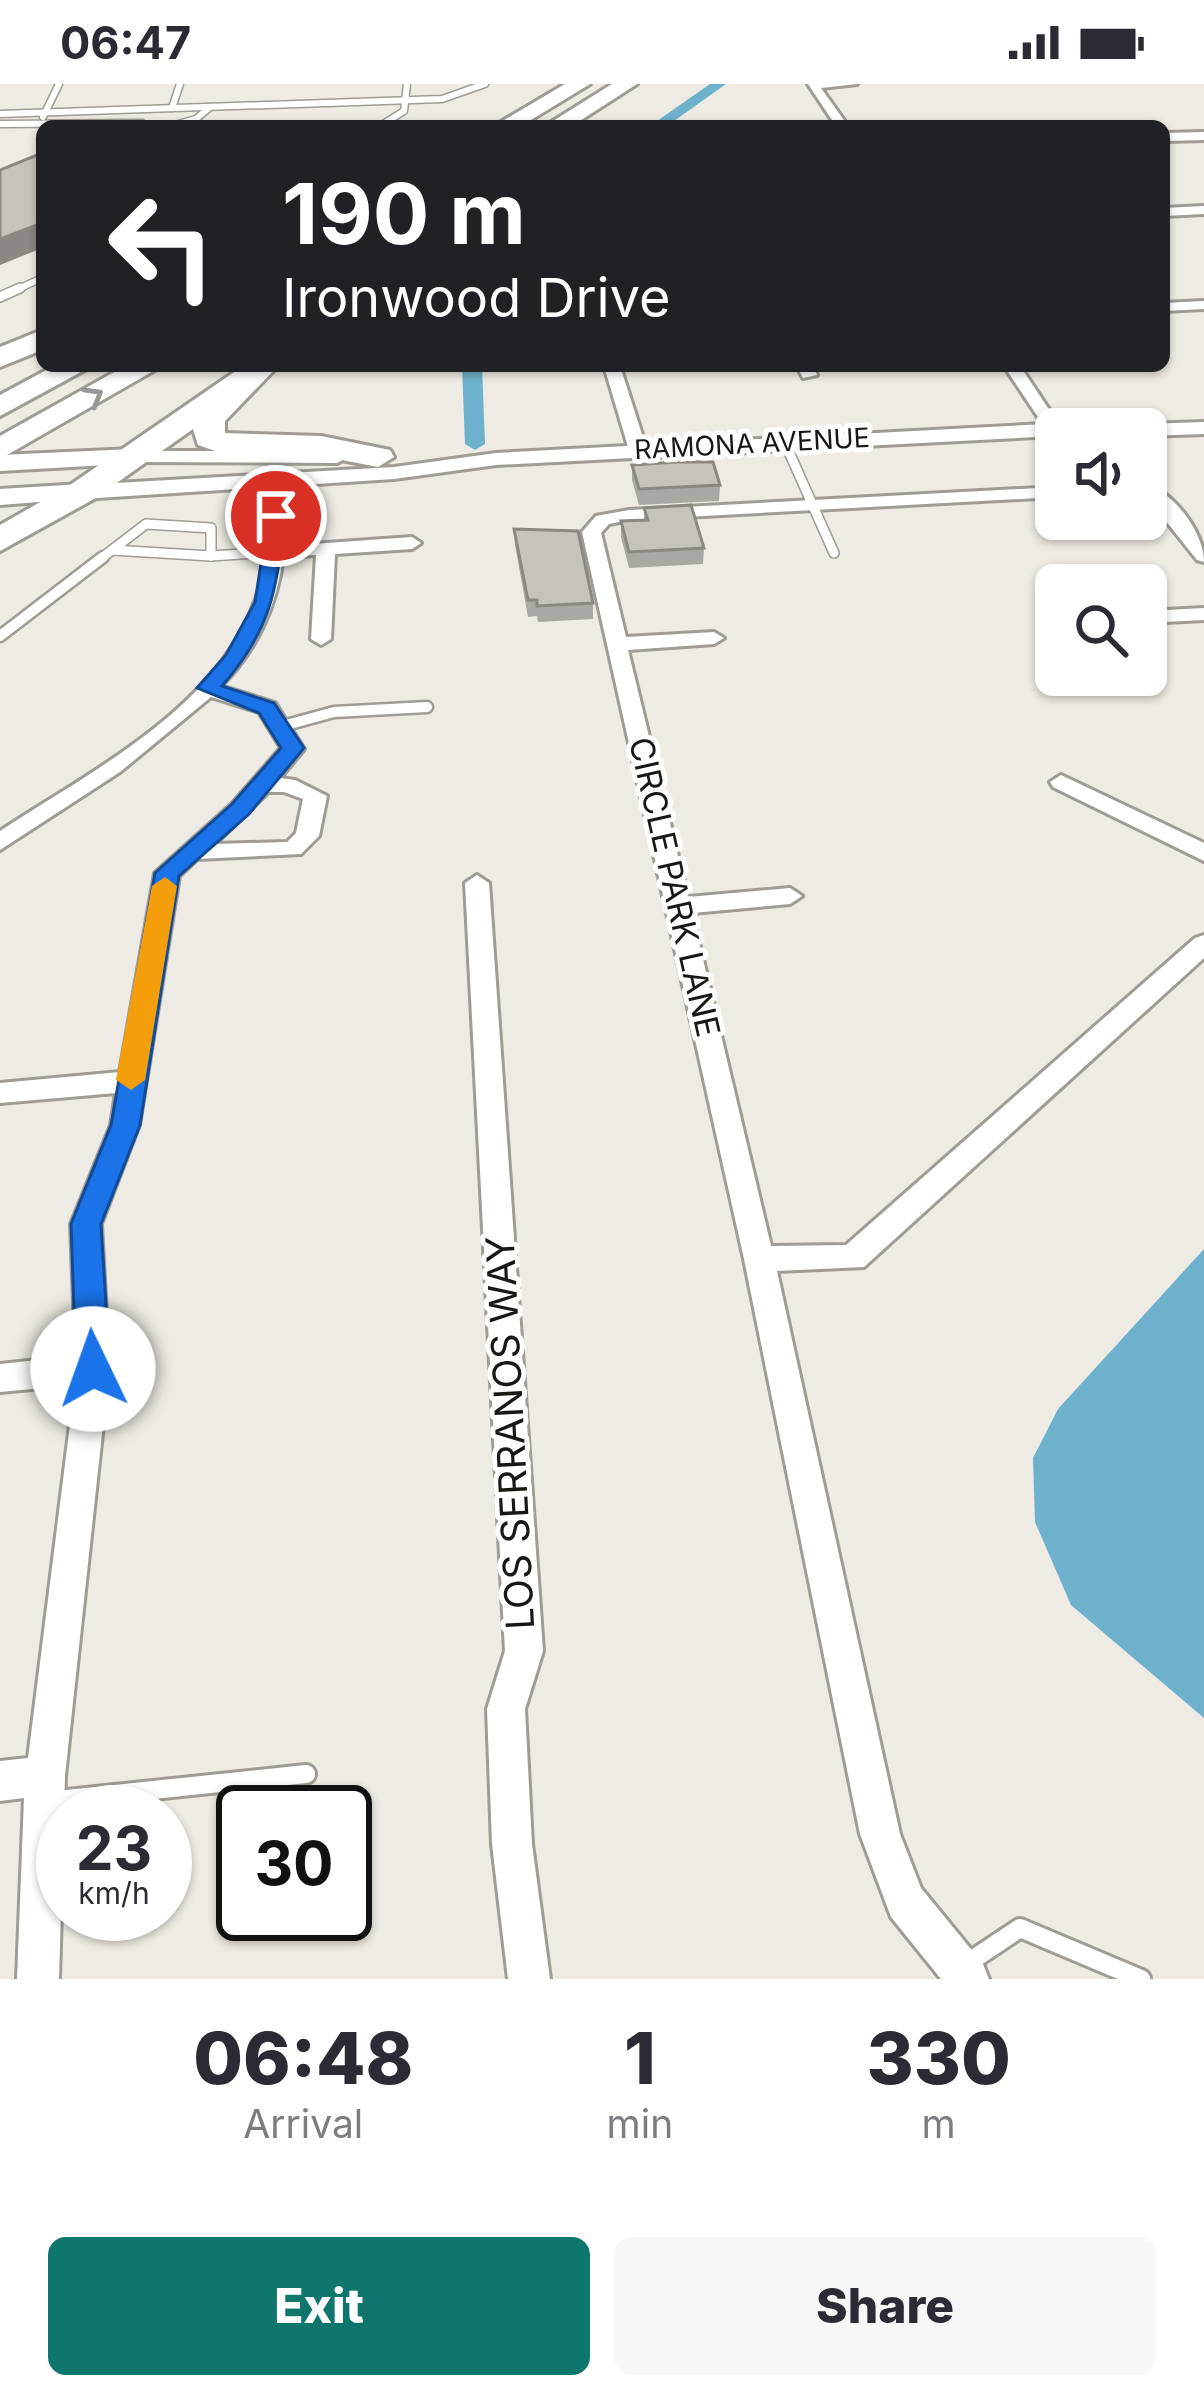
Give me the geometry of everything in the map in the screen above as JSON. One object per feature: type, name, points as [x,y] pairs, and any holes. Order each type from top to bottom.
[{"type":"highway","points":[[516,120],[580,84]]},
{"type":"highway","points":[[568,120],[627,84]]},
{"type":"highway","points":[[0,358],[36,342]]},
{"type":"highway","points":[[0,407],[66,372]]},
{"type":"highway","points":[[0,449],[136,372]]},
{"type":"highway","points":[[0,540],[82,492],[254,372]]},
{"type":"highway","points":[[256,372],[208,419],[209,438],[227,445],[321,446],[378,457]]},
{"type":"main road","name":"RAMONA AVENUE","points":[[0,464],[133,457]]},
{"type":"main road","name":"RAMONA AVENUE","points":[[0,496],[82,492]]},
{"type":"street","points":[[813,85],[851,84]]},
{"type":"street","points":[[813,85],[838,120]]},
{"type":"street","points":[[1170,137],[1204,136]]},
{"type":"street","points":[[1170,212],[1204,210]]},
{"type":"street","points":[[1170,307],[1204,305]]},
{"type":"street","points":[[614,372],[638,450]]},
{"type":"street","points":[[1016,372],[1043,408]]},
{"type":"street","name":"RAMONA AVENUE","points":[[82,492],[394,473],[440,463],[1035,425]]},
{"type":"street","points":[[1167,429],[1204,428]]},
{"type":"street","name":"RAMONA AVENUE","points":[[133,457],[378,457],[440,463]]},
{"type":"street","points":[[0,842],[136,748],[208,688],[235,658],[265,602],[279,480]]},
{"type":"street","points":[[813,505],[1035,493]]},
{"type":"street","name":"CIRCLE PARK LANE","points":[[813,505],[602,520],[591,532],[759,1258],[880,1834],[906,1902],[962,1974]]},
{"type":"street","points":[[1167,507],[1204,556]]},
{"type":"street","points":[[272,552],[412,543]]},
{"type":"street","points":[[321,640],[326,548]]},
{"type":"street","points":[[1167,616],[1204,614]]},
{"type":"street","points":[[620,644],[714,638]]},
{"type":"street","points":[[44,1785],[93,1369],[86,1224],[125,1125],[167,873],[261,785],[293,748],[267,708],[208,688]]},
{"type":"street","points":[[1061,782],[1204,853]]},
{"type":"street","points":[[191,852],[293,849],[307,836],[315,796],[287,785],[261,785]]},
{"type":"street","name":"LOS SERRANOS WAY","points":[[477,883],[524,1651],[506,1709],[512,1844],[529,1979]]},
{"type":"street","points":[[680,906],[790,896]]},
{"type":"street","points":[[759,1258],[853,1258],[1204,944]]},
{"type":"street","points":[[0,1093],[130,1082]]},
{"type":"street","points":[[0,1378],[93,1369]]},
{"type":"street","points":[[0,1781],[36,1787]]},
{"type":"street","points":[[38,1979],[39,1941]]},
{"type":"lane","points":[[42,120],[59,84]]},
{"type":"lane","points":[[172,108],[179,84]]},
{"type":"lane","points":[[390,120],[404,111],[407,84]]},
{"type":"lane","points":[[0,114],[408,100],[463,96],[485,84]]},
{"type":"lane","points":[[184,120],[211,106]]},
{"type":"lane","points":[[0,124],[36,123]]},
{"type":"lane","points":[[0,296],[36,281]]},
{"type":"lane","points":[[785,442],[834,553]]},
{"type":"lane","points":[[0,636],[146,524],[212,528],[212,556]]},
{"type":"lane","points":[[112,550],[212,556],[272,552]]},
{"type":"lane","points":[[279,727],[334,712],[427,706]]},
{"type":"lane","points":[[100,1785],[306,1774]]},
{"type":"lane","points":[[962,1974],[1019,1928],[1141,1979]]},
{"type":"water","points":[[1204,1249],[1204,1718],[1071,1605],[1035,1522],[1033,1458],[1058,1409]]},
{"type":"building","points":[[36,155],[36,225],[0,239],[0,170]]},
{"type":"building","points":[[713,462],[720,485],[639,489],[632,465]]},
{"type":"building","points":[[691,505],[704,548],[629,552],[621,521],[648,520],[644,508]]},
{"type":"building","points":[[514,529],[578,531],[593,603],[537,606],[537,600],[528,600]]},
{"type":"waterway","points":[[666,120],[719,84]]},
{"type":"waterway","points":[[472,372],[475,444]]},
{"type":"slow traffic","points":[[131,1080],[165,886]]},
{"type":"route","points":[[93,1369],[86,1224],[125,1125],[167,873],[240,809],[293,748],[267,708],[208,688],[235,658],[265,602],[276,516]]}]
